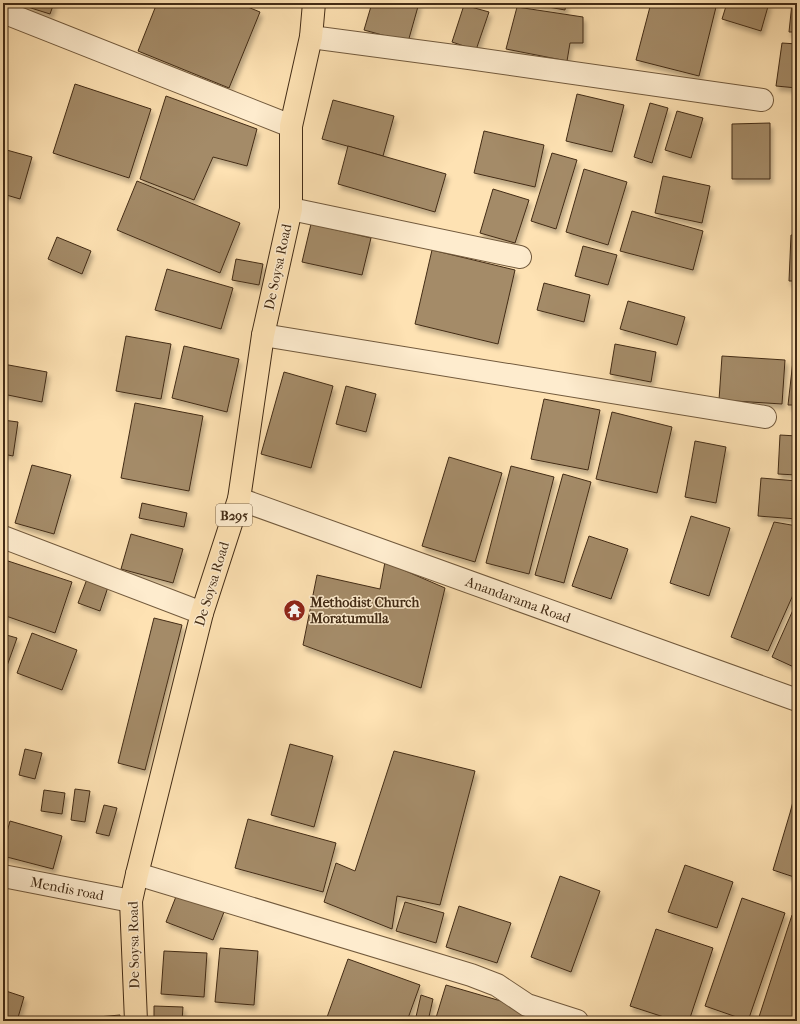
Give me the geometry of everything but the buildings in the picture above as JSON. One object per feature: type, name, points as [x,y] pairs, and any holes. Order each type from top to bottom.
[{"type":"main road","name":"De Soysa Road","points":[[136,1021],[131,902],[202,613],[239,499],[263,336],[291,209],[291,126],[311,37],[314,3]]},
{"type":"street","points":[[3,12],[291,126]]},
{"type":"street","points":[[311,37],[762,100]]},
{"type":"street","points":[[291,209],[520,257]]},
{"type":"street","points":[[263,336],[765,417]]},
{"type":"street","name":"Anandarama Road","points":[[239,499],[797,700]]},
{"type":"street","points":[[3,537],[202,613]]},
{"type":"street","points":[[137,874],[471,975],[497,985],[527,1005],[577,1021]]},
{"type":"street","name":"Mendis road","points":[[3,876],[131,902]]},
{"type":"place","name":"Methodist Church Moratumulla","points":[[295,610]]}]
